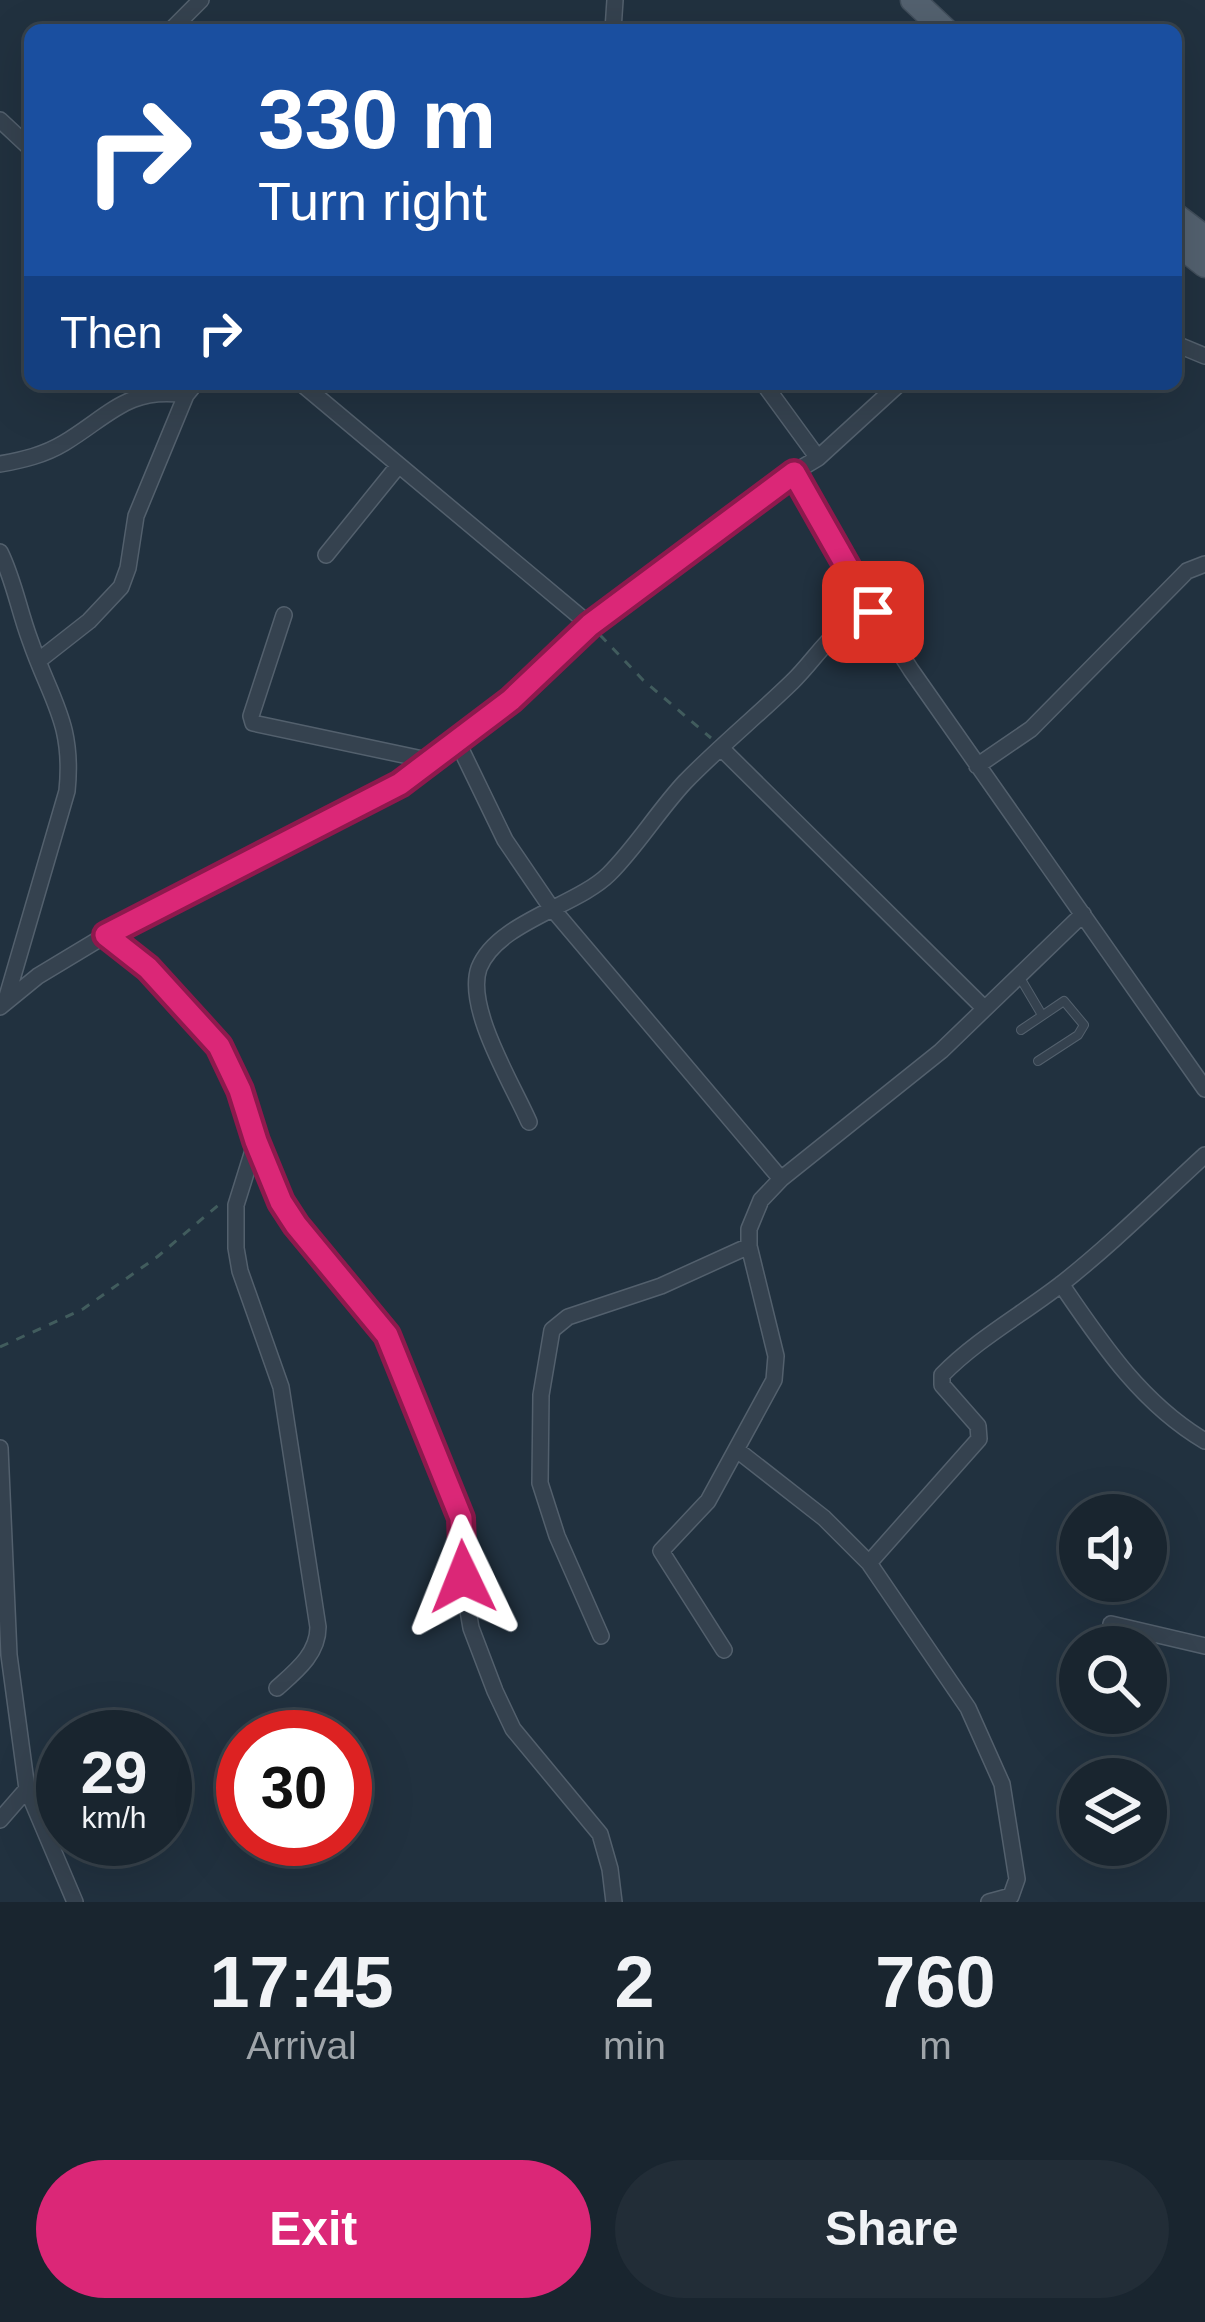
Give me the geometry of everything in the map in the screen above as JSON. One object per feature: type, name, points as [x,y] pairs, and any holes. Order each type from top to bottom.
[{"type":"main road","points":[[913,0],[939,24]]},
{"type":"street","points":[[177,24],[201,0]]},
{"type":"street","points":[[0,120],[24,142]]},
{"type":"street","points":[[0,464],[61,446],[116,406],[138,397],[190,390],[136,515],[121,587],[38,662]]},
{"type":"street","points":[[309,390],[590,625]]},
{"type":"street","points":[[768,390],[818,458]]},
{"type":"street","points":[[3,1005],[38,976],[106,935],[375,799],[433,761],[590,625],[818,458],[892,390]]},
{"type":"street","points":[[326,555],[398,466]]},
{"type":"street","points":[[794,473],[873,612],[1205,1090]]},
{"type":"street","points":[[0,552],[65,724],[70,757],[67,791],[3,1005]]},
{"type":"street","points":[[977,766],[1031,729],[1187,571],[1205,564]]},
{"type":"street","points":[[529,1122],[483,1019],[476,980],[486,956],[550,906],[584,894],[604,879],[684,784],[795,679],[839,628],[873,612]]},
{"type":"street","points":[[284,615],[251,716],[253,723],[433,761]]},
{"type":"street","points":[[458,743],[506,840],[550,906],[781,1179]]},
{"type":"street","points":[[721,748],[984,1007]]},
{"type":"street","points":[[724,1650],[661,1551],[698,1514],[766,1398],[776,1370],[749,1246],[754,1214],[781,1179],[941,1051],[1083,914]]},
{"type":"street","points":[[106,935],[148,968],[219,1046],[296,1225],[376,1319],[399,1360],[461,1518],[471,1628],[495,1691],[513,1729],[600,1834],[614,1902]]},
{"type":"street","points":[[256,1141],[236,1205],[236,1248],[281,1387],[318,1627],[311,1653],[277,1688]]},
{"type":"street","points":[[869,1563],[979,1439],[978,1426],[942,1385],[942,1375],[1061,1284],[1205,1155]]},
{"type":"street","points":[[601,1636],[557,1536],[540,1483],[541,1395],[552,1330],[568,1317],[661,1286],[749,1246]]},
{"type":"street","points":[[1061,1284],[1132,1382],[1160,1410],[1205,1441]]},
{"type":"street","points":[[0,1448],[9,1655],[27,1789],[75,1902]]},
{"type":"street","points":[[737,1450],[824,1518],[869,1563],[968,1708],[996,1766],[1017,1887],[1011,1896],[989,1902]]},
{"type":"street","points":[[1111,1624],[1205,1646]]},
{"type":"street","points":[[0,1820],[27,1789]]},
{"type":"lane","points":[[1018,975],[1042,1016]]},
{"type":"lane","points":[[1021,1030],[1066,1001],[1084,1028],[1037,1061]]},
{"type":"path","points":[[590,625],[721,748]]},
{"type":"path","points":[[0,1348],[83,1309],[158,1257],[242,1186]]},
{"type":"route","points":[[463,1577],[461,1518],[387,1335],[281,1202],[219,1046],[148,968],[106,935],[400,784],[511,700],[590,625],[794,473],[873,612]]}]
